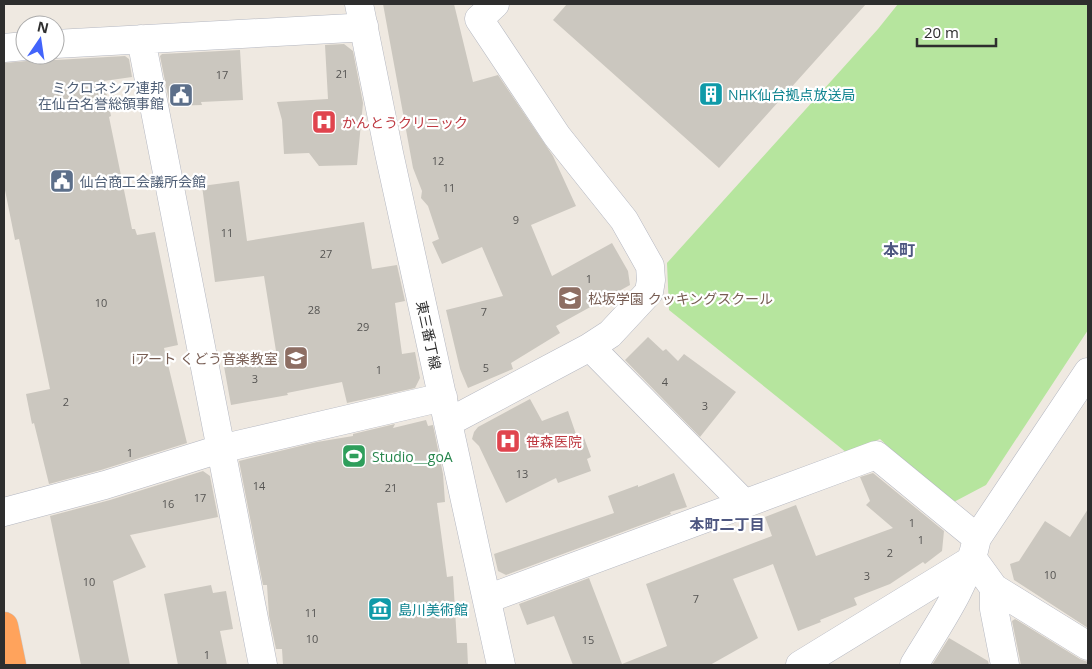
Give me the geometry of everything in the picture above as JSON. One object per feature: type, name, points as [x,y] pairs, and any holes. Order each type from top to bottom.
[{"type":"highway","points":[[4,626],[12,665]]},
{"type":"street","points":[[4,512],[105,485],[220,449],[446,410],[590,347],[610,334],[649,292],[651,280],[650,266],[624,220],[557,136],[479,19],[494,4]]},
{"type":"street","points":[[65,43],[351,28],[362,15]]},
{"type":"street","name":"東三番丁線","points":[[362,15],[389,153],[501,665]]},
{"type":"street","points":[[141,39],[263,665]]},
{"type":"street","points":[[590,347],[744,503]]},
{"type":"street","points":[[914,665],[947,611],[975,548],[1088,372]]},
{"type":"street","points":[[487,599],[876,455],[975,548],[994,588],[994,609],[1005,665]]},
{"type":"street","points":[[800,665],[975,548]]},
{"type":"street","points":[[994,588],[1088,646]]},
{"type":"green space","points":[[898,4],[1088,4],[1088,330],[986,485],[950,504],[880,439],[847,453],[669,310],[667,263],[878,29]]},
{"type":"building","points":[[383,4],[454,4],[473,82],[498,75],[553,156],[576,206],[531,225],[552,276],[612,243],[628,271],[630,285],[556,326],[560,333],[511,363],[513,369],[468,388],[460,369],[446,310],[503,296],[482,247],[442,264],[432,242],[439,239],[428,206],[421,198],[422,191],[413,168]]},
{"type":"building","name":"NHK仙台拠点放送局","points":[[567,4],[866,4],[719,168],[553,20]]},
{"type":"building","points":[[344,44],[353,51],[363,103],[357,165],[319,166],[309,153],[284,154],[282,120],[277,102],[328,99],[325,45]]},
{"type":"building","points":[[240,50],[243,100],[201,102],[202,105],[170,106],[160,56],[162,54]]},
{"type":"building","points":[[125,56],[129,59],[132,77],[104,81],[111,116],[109,117],[132,229],[135,229],[137,235],[155,232],[178,345],[164,348],[187,443],[49,484],[34,423],[32,424],[26,394],[50,389],[19,239],[15,240],[4,185],[4,63],[15,62],[15,65],[65,65],[65,59]]},
{"type":"building","points":[[239,181],[247,241],[364,222],[372,269],[397,265],[405,301],[395,303],[402,354],[415,352],[420,378],[415,388],[347,403],[342,382],[287,393],[288,395],[231,405],[223,361],[276,351],[264,276],[215,282],[202,186]]},
{"type":"building","points":[[648,337],[663,351],[666,349],[678,361],[684,354],[736,392],[700,437],[625,360]]},
{"type":"building","points":[[530,399],[542,421],[568,411],[577,437],[583,435],[591,457],[587,459],[591,471],[558,483],[556,478],[506,503],[479,446],[472,439],[478,427]]},
{"type":"building","points":[[426,420],[428,426],[433,425],[443,474],[445,502],[437,503],[447,577],[453,576],[457,643],[467,643],[468,665],[283,665],[282,649],[276,649],[269,616],[267,585],[263,585],[239,461],[317,442],[353,436],[353,434],[395,424],[393,428]]},
{"type":"building","points":[[203,471],[210,476],[218,517],[130,535],[146,567],[113,581],[130,665],[81,665],[50,516],[110,500]]},
{"type":"building","points":[[674,473],[687,507],[506,575],[498,571],[494,554],[614,513],[608,496]]},
{"type":"building","points":[[873,473],[944,531],[942,551],[925,564],[923,562],[890,584],[854,598],[857,605],[820,620],[821,622],[798,631],[773,564],[733,579],[758,638],[710,665],[573,665],[554,616],[527,625],[519,604],[589,578],[622,664],[667,646],[646,584],[772,536],[765,517],[796,505],[816,556],[893,528],[866,505],[870,501],[860,477]]},
{"type":"building","points":[[1088,509],[1088,628],[1014,580],[1010,564],[1019,561],[1045,521],[1070,537]]},
{"type":"building","points":[[211,585],[213,593],[226,591],[233,629],[220,631],[227,665],[178,665],[164,594]]},
{"type":"building","points":[[1015,619],[1088,662],[1088,665],[1021,665],[1012,621]]},
{"type":"building","points":[[949,638],[988,661],[989,665],[932,665]]},
{"type":"place","name":"NHK仙台拠点放送局","points":[[711,94]]},
{"type":"place","name":"ミクロネシア連邦 在仙台名誉総領事館","points":[[181,95]]},
{"type":"place","name":"かんとうクリニック","points":[[324,122]]},
{"type":"place","name":"仙台商工会議所会館","points":[[62,181]]},
{"type":"place","name":"松坂学園 クッキングスクール","points":[[570,298]]},
{"type":"place","name":"iアート くどう音楽教室","points":[[296,358]]},
{"type":"place","name":"笹森医院","points":[[508,441]]},
{"type":"place","name":"Studio＿goA","points":[[354,456]]},
{"type":"place","name":"島川美術館","points":[[380,609]]},
{"type":"district","name":"本町","points":[[899,250]]},
{"type":"district","name":"本町二丁目","points":[[727,524]]}]
